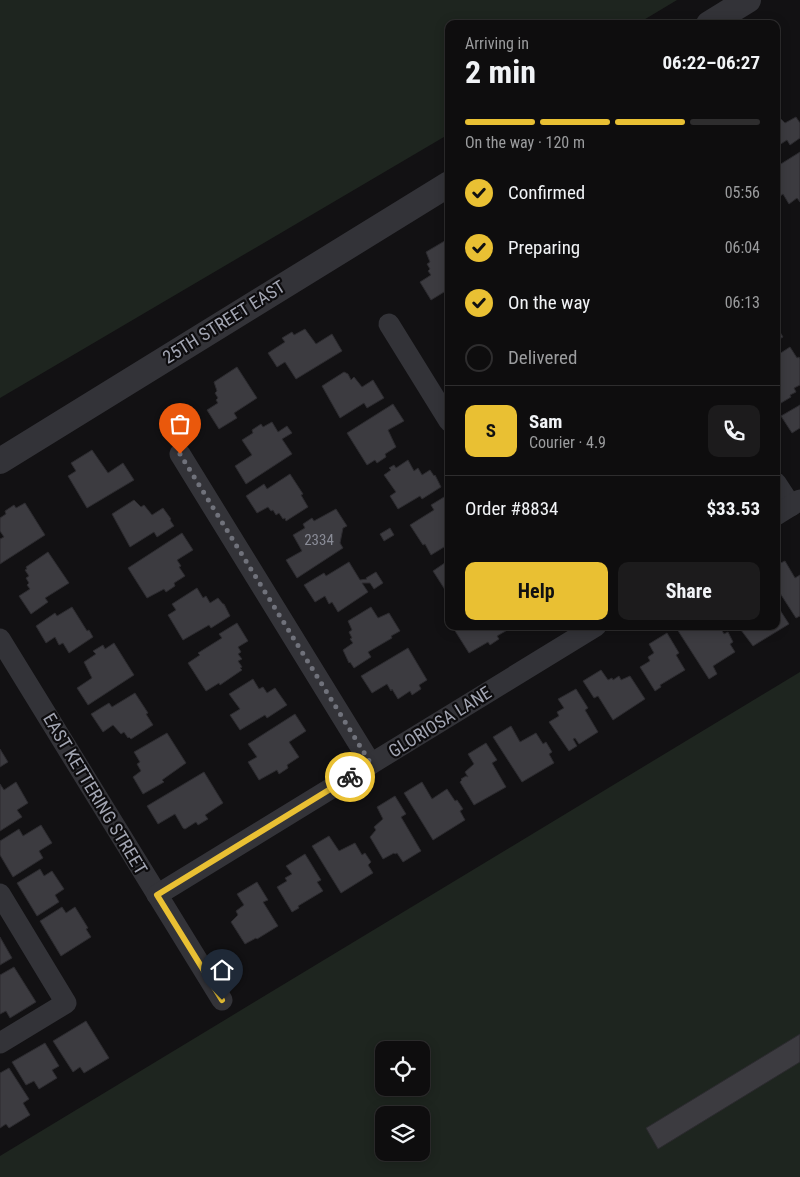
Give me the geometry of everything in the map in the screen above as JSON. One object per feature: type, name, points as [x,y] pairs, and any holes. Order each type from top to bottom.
[{"type":"street","points":[[716,20],[748,0]]},
{"type":"street","name":"25TH STREET EAST","points":[[0,461],[445,186]]},
{"type":"street","points":[[389,324],[445,415]]},
{"type":"street","points":[[180,454],[371,764]]},
{"type":"street","points":[[780,490],[789,507]]},
{"type":"street","name":"GLORIOSA LANE","points":[[157,895],[371,764],[582,630]]},
{"type":"street","name":"EAST KETTERING STREET","points":[[0,639],[222,1000]]},
{"type":"street","points":[[0,894],[66,1003],[0,1043]]},
{"type":"shaded area","points":[[0,0],[677,0],[644,20],[445,20],[445,136],[0,398]]},
{"type":"shaded area","points":[[800,672],[800,1177],[0,1177],[0,1156]]},
{"type":"building","points":[[796,117],[800,123],[800,138],[790,145],[787,140],[780,144],[780,118],[785,123]]},
{"type":"building","points":[[800,152],[800,202],[797,198],[789,204],[783,194],[780,196],[780,164]]},
{"type":"building","points":[[445,241],[445,291],[431,300],[420,282],[431,275],[428,271],[430,269],[427,264],[430,262],[426,252]]},
{"type":"building","points":[[305,329],[316,344],[332,334],[342,351],[296,379],[285,362],[277,367],[268,353],[285,342],[282,338],[292,332],[294,335]]},
{"type":"building","points":[[790,347],[797,358],[799,357],[800,385],[794,388],[796,392],[790,395],[791,397],[780,404],[780,353]]},
{"type":"building","points":[[237,367],[257,398],[234,413],[237,418],[219,429],[207,410],[218,403],[214,382]]},
{"type":"building","points":[[344,372],[348,374],[351,380],[354,377],[362,387],[373,380],[384,398],[367,408],[364,403],[340,418],[322,386]]},
{"type":"building","points":[[393,404],[404,421],[388,430],[396,447],[385,454],[386,457],[377,463],[375,460],[367,465],[347,433]]},
{"type":"building","points":[[800,405],[800,428],[792,433],[781,416]]},
{"type":"building","points":[[272,422],[278,432],[287,426],[292,433],[282,439],[292,454],[246,484],[235,466],[252,455],[242,440],[253,433],[252,430],[261,424],[263,427]]},
{"type":"building","points":[[92,450],[108,473],[123,463],[134,480],[87,508],[68,476],[76,471],[71,463]]},
{"type":"building","points":[[408,460],[414,471],[418,468],[422,475],[430,470],[441,487],[422,499],[420,496],[398,509],[390,496],[396,492],[384,475],[391,470],[389,468],[394,465],[396,468]]},
{"type":"building","points":[[290,474],[303,494],[301,495],[308,507],[286,521],[279,513],[276,515],[268,507],[257,513],[246,496],[264,484],[267,489]]},
{"type":"building","points":[[445,496],[445,546],[431,555],[410,525],[434,510],[431,505]]},
{"type":"building","points":[[134,500],[141,507],[144,505],[152,515],[163,508],[174,526],[157,537],[154,532],[130,547],[112,514]]},
{"type":"building","points":[[25,503],[45,535],[0,564],[0,539],[4,537],[0,531],[0,518],[6,514],[5,511],[14,505],[16,508]]},
{"type":"building","points":[[336,509],[347,526],[343,528],[340,543],[343,548],[297,578],[286,560],[302,551],[293,535],[305,528],[303,524],[312,518],[314,521]]},
{"type":"building","points":[[390,528],[394,535],[384,541],[380,534]]},
{"type":"building","points":[[182,533],[193,550],[177,560],[185,576],[174,583],[175,586],[166,592],[164,589],[147,598],[128,568]]},
{"type":"building","points":[[48,552],[69,583],[45,598],[48,602],[31,614],[19,596],[30,589],[26,578],[29,576],[25,570],[27,569],[26,567]]},
{"type":"building","points":[[785,561],[795,578],[800,575],[800,616],[796,618],[780,593],[780,563]]},
{"type":"building","points":[[349,562],[360,580],[367,579],[376,572],[383,583],[374,589],[370,583],[362,583],[368,592],[338,612],[332,602],[329,604],[325,596],[315,602],[304,585],[324,573],[326,576]]},
{"type":"building","points":[[445,563],[445,590],[433,571]]},
{"type":"building","points":[[197,588],[203,598],[206,596],[210,603],[218,598],[224,604],[230,616],[211,628],[209,625],[183,640],[168,615],[176,610],[172,604]]},
{"type":"building","points":[[72,607],[93,637],[69,653],[63,643],[59,645],[55,637],[46,643],[36,626],[55,613],[57,616]]},
{"type":"building","points":[[371,607],[378,618],[389,613],[400,631],[368,652],[371,657],[354,668],[349,663],[343,650],[353,643],[350,639],[352,638],[349,632],[352,630],[348,621]]},
{"type":"building","points":[[780,610],[789,624],[780,630]]},
{"type":"building","points":[[237,623],[248,641],[238,647],[241,652],[238,654],[242,659],[238,661],[242,670],[220,685],[219,683],[206,691],[188,663],[200,655],[198,653],[222,638],[219,634]]},
{"type":"building","points":[[455,630],[507,630],[497,636],[499,639],[490,645],[488,642],[469,653]]},
{"type":"building","points":[[678,630],[722,630],[724,634],[728,632],[733,642],[730,644],[735,652],[713,666],[717,674],[709,679]]},
{"type":"building","points":[[741,630],[779,630],[753,646]]},
{"type":"building","points":[[667,633],[679,653],[676,655],[685,670],[660,685],[661,687],[655,691],[640,667],[650,661],[648,657],[654,653],[649,644]]},
{"type":"building","points":[[114,643],[134,675],[88,705],[77,688],[92,678],[84,662],[96,654],[93,651],[103,645],[105,649]]},
{"type":"building","points":[[408,648],[427,680],[419,685],[421,689],[412,695],[410,691],[398,699],[387,684],[372,693],[361,676]]},
{"type":"building","points":[[601,670],[608,680],[612,678],[613,680],[619,676],[621,680],[630,676],[645,699],[613,720],[598,696],[594,698],[583,681]]},
{"type":"building","points":[[253,679],[259,689],[263,687],[267,693],[275,688],[287,705],[267,718],[265,715],[240,730],[230,715],[240,709],[229,694]]},
{"type":"building","points":[[576,689],[588,708],[585,710],[598,732],[579,744],[575,738],[573,739],[577,746],[569,751],[549,722],[559,716],[557,712],[564,708],[558,699]]},
{"type":"building","points":[[135,693],[148,713],[146,714],[153,725],[131,739],[124,732],[121,734],[113,725],[103,732],[91,714],[109,703],[112,707]]},
{"type":"building","points":[[295,714],[306,731],[289,742],[299,757],[287,765],[288,768],[279,774],[277,770],[259,780],[248,762],[257,757],[248,744]]},
{"type":"building","points":[[511,726],[520,742],[536,733],[543,744],[546,742],[552,752],[549,754],[554,763],[522,782],[493,737]]},
{"type":"building","points":[[167,733],[186,763],[162,780],[164,782],[143,794],[133,777],[141,771],[137,764],[140,762],[134,752]]},
{"type":"building","points":[[486,743],[497,760],[492,763],[506,787],[474,805],[460,782],[461,779],[466,776],[468,777],[465,772],[474,764],[468,754]]},
{"type":"building","points":[[0,749],[8,762],[0,767]]},
{"type":"building","points":[[204,772],[223,803],[205,815],[208,819],[198,825],[196,822],[185,829],[175,814],[158,824],[147,806]]},
{"type":"building","points":[[16,782],[28,803],[17,810],[22,817],[0,831],[0,784],[4,790]]},
{"type":"building","points":[[422,782],[432,799],[447,789],[463,809],[460,811],[465,820],[433,840],[404,793]]},
{"type":"building","points":[[395,796],[406,814],[401,817],[421,851],[403,862],[397,853],[383,859],[370,837],[376,830],[374,827],[383,819],[377,807]]},
{"type":"building","points":[[41,825],[52,843],[39,851],[43,858],[13,877],[0,855],[0,841],[19,829],[23,836]]},
{"type":"building","points":[[329,836],[339,851],[355,843],[362,855],[365,853],[371,862],[368,865],[373,873],[341,893],[312,846]]},
{"type":"building","points":[[305,854],[321,880],[317,882],[323,891],[298,906],[299,908],[292,912],[277,887],[287,881],[285,878],[292,874],[286,866]]},
{"type":"building","points":[[40,869],[44,876],[52,871],[64,889],[55,895],[59,902],[37,916],[17,883]]},
{"type":"building","points":[[257,882],[268,900],[263,902],[278,926],[245,944],[231,922],[238,915],[236,911],[244,905],[237,894]]},
{"type":"building","points":[[62,907],[66,913],[75,907],[88,928],[86,929],[91,937],[61,956],[40,921]]},
{"type":"building","points":[[0,937],[12,958],[0,965]]},
{"type":"building","points":[[14,967],[36,1002],[10,1018],[6,1011],[0,1014],[0,975]]},
{"type":"building","points":[[86,1021],[109,1058],[84,1073],[80,1067],[73,1072],[53,1041]]},
{"type":"building","points":[[800,1034],[800,1062],[658,1149],[646,1128]]},
{"type":"building","points":[[45,1043],[59,1066],[52,1070],[57,1078],[39,1089],[34,1081],[26,1085],[12,1062]]},
{"type":"building","points":[[9,1068],[29,1099],[23,1103],[30,1115],[9,1128],[6,1124],[0,1128],[0,1073]]},
{"type":"way so far","points":[[180,454],[371,764],[350,777]]},
{"type":"route","points":[[222,1000],[157,895],[350,777]]}]
